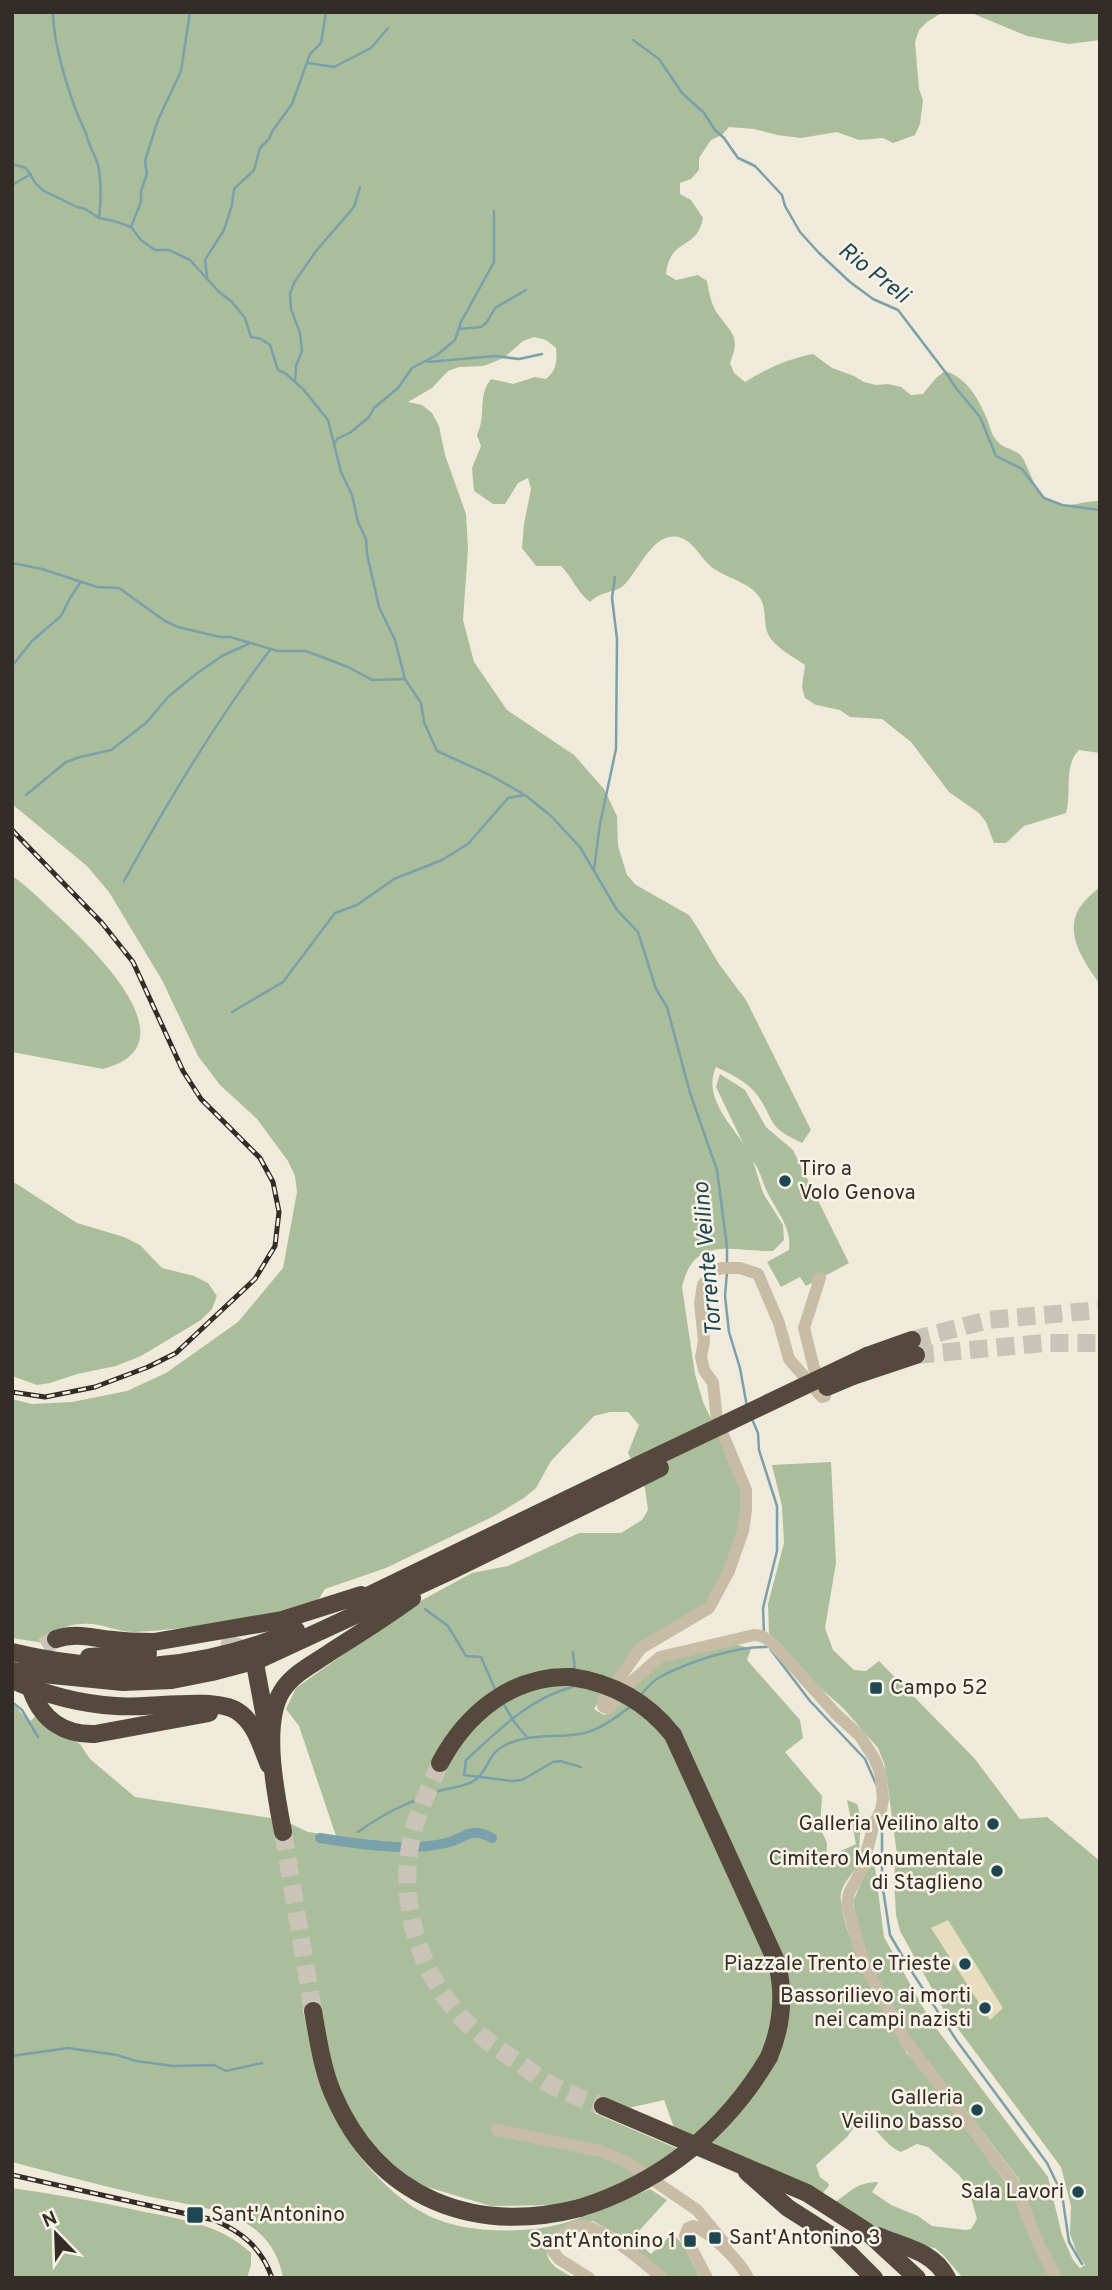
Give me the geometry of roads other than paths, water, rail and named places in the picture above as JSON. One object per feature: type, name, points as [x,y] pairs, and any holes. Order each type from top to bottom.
[{"type":"highway","points":[[12,1652],[96,1667],[152,1667],[230,1654],[310,1624],[832,1384],[870,1362],[914,1348]]},
{"type":"highway","points":[[12,1671],[123,1682],[172,1680],[258,1660],[450,1571],[607,1487]]},
{"type":"highway","points":[[266,1750],[278,1698],[287,1684],[300,1672],[450,1571]]},
{"type":"highway","points":[[56,1639],[82,1635],[133,1643],[154,1642],[237,1629],[282,1620],[391,1585]]},
{"type":"highway","points":[[12,1646],[88,1657],[151,1653],[221,1643]]},
{"type":"highway","points":[[256,1669],[266,1750],[283,1832]]},
{"type":"highway","points":[[313,2011],[332,2091],[363,2147],[397,2179],[435,2201],[485,2216],[531,2218],[580,2208],[635,2187],[684,2155],[714,2130],[732,2110],[769,2057],[778,2032],[782,2006],[777,1963],[673,1735],[657,1717],[629,1695],[607,1685],[571,1677],[534,1681],[491,1702],[465,1725],[451,1742],[440,1763]]},
{"type":"highway","points":[[12,1680],[63,1697],[114,1706],[222,1704],[245,1717],[266,1750]]},
{"type":"highway","points":[[32,1692],[38,1706],[51,1721],[63,1729],[78,1733],[95,1734],[215,1713],[239,1721],[266,1750]]},
{"type":"highway","points":[[603,2106],[807,2193],[866,2231],[917,2278]]},
{"type":"highway","points":[[736,2163],[788,2208],[832,2236],[874,2278]]},
{"type":"highway","points":[[866,2231],[925,2253],[942,2268],[947,2278]]},
{"type":"street","points":[[820,1278],[804,1328],[814,1368],[826,1392],[823,1397],[789,1359],[779,1323],[761,1279],[754,1272],[744,1269],[722,1268],[708,1275],[700,1303],[704,1345],[701,1357],[704,1370],[715,1387],[717,1420],[746,1490],[743,1531],[729,1571],[711,1605],[641,1648],[603,1701],[603,1706],[610,1707],[630,1683],[660,1657],[759,1635],[774,1645],[860,1737],[880,1772],[883,1799],[862,1869],[847,1899],[863,1961],[905,2040],[1014,2183],[1039,2245],[1056,2278]]},
{"type":"street","points":[[497,2130],[600,2151],[625,2161],[697,2210],[726,2245],[726,2250]]},
{"type":"street","points":[[589,2278],[559,2259],[552,2250],[554,2241],[574,2227],[583,2226],[601,2234],[623,2247],[662,2278]]},
{"type":"street","points":[[707,2278],[687,2240],[685,2232],[688,2228],[698,2227],[726,2250],[748,2278]]},
{"type":"waterway","points":[[53,12],[64,74],[98,165],[101,192],[99,218]]},
{"type":"waterway","points":[[131,227],[141,202],[141,191],[147,174],[145,161],[158,120],[181,71],[190,12]]},
{"type":"waterway","points":[[207,277],[205,260],[224,230],[234,189],[254,170],[260,148],[292,104],[310,54],[321,43],[326,12]]},
{"type":"waterway","points":[[308,63],[334,67],[371,48],[388,28]]},
{"type":"waterway","name":"Rio Preli","points":[[633,40],[659,59],[682,93],[704,113],[738,158],[755,166],[782,195],[785,206],[800,232],[819,253],[873,299],[898,310],[980,417],[996,456],[1022,469],[1044,498],[1062,505],[1100,510]]},
{"type":"waterway","points":[[12,164],[26,168],[44,191],[99,218],[131,227],[141,240],[155,250],[169,250],[190,260],[245,318],[251,337],[270,345],[278,370],[303,389],[328,420],[341,472],[352,495],[358,522],[366,539],[379,607],[395,640],[405,679]]},
{"type":"waterway","points":[[12,185],[31,174]]},
{"type":"waterway","points":[[295,381],[296,366],[302,351],[300,333],[291,309],[290,294],[294,283],[316,251],[354,207],[360,187]]},
{"type":"waterway","points":[[334,445],[337,439],[351,432],[369,417],[374,408],[398,388],[412,368],[437,355],[455,340],[461,322],[494,262],[494,211]]},
{"type":"waterway","points":[[459,329],[481,327],[495,308],[526,290]]},
{"type":"waterway","points":[[428,362],[495,356],[519,359],[542,354]]},
{"type":"waterway","name":"Torrente Veilino","points":[[12,563],[42,569],[97,587],[119,588],[165,621],[178,627],[230,637],[278,651],[306,651],[348,667],[372,680],[405,679],[421,703],[424,722],[437,751],[490,775],[525,795],[551,816],[580,847],[617,910],[638,932],[656,989],[667,1007],[690,1093],[717,1170],[727,1262]]},
{"type":"waterway","points":[[594,869],[600,824],[616,749],[617,639],[612,598],[615,577]]},
{"type":"waterway","points":[[12,666],[32,641],[61,616],[80,583]]},
{"type":"waterway","points":[[26,795],[66,762],[111,750],[146,723],[168,697],[196,674],[222,656],[248,644]]},
{"type":"waterway","points":[[124,881],[193,762],[270,650]]},
{"type":"waterway","points":[[232,1012],[283,982],[335,913],[357,905],[394,879],[442,860],[468,844],[508,798],[524,795]]},
{"type":"waterway","name":"Torrente Veilino","points":[[727,1272],[725,1296],[729,1332],[740,1368],[747,1407]]},
{"type":"waterway","name":"Torrente Veilino","points":[[752,1419],[777,1506],[777,1551],[763,1608],[764,1634]]},
{"type":"waterway","points":[[425,1609],[448,1626],[466,1656],[481,1657],[495,1689]]},
{"type":"waterway","points":[[640,1696],[657,1679],[684,1666],[727,1652],[767,1647]]},
{"type":"waterway","name":"Torrente Veilino","points":[[771,1650],[810,1701],[865,1759],[876,1784]]},
{"type":"waterway","points":[[573,1652],[575,1670]]},
{"type":"waterway","points":[[573,1683],[572,1687],[541,1699],[502,1727],[466,1760],[464,1775],[512,1781],[522,1780],[553,1762],[560,1761],[581,1767]]},
{"type":"waterway","points":[[12,1702],[22,1710],[38,1737]]},
{"type":"waterway","points":[[504,1705],[526,1736]]},
{"type":"waterway","points":[[358,1832],[407,1804],[439,1791],[471,1783],[480,1776],[495,1753],[505,1745],[533,1737],[586,1733],[631,1706]]},
{"type":"waterway","name":"Torrente Veilino","points":[[882,1818],[882,1882],[890,1935],[957,2041],[1047,2163],[1062,2194],[1069,2242],[1082,2264]]},
{"type":"waterway","points":[[320,1838],[400,1847],[432,1846],[473,1833],[492,1838]]},
{"type":"waterway","points":[[12,2056],[68,2048],[173,2066],[214,2065],[226,2071],[262,2063]]},
{"type":"tunnel","points":[[912,1340],[988,1320],[1100,1310]]},
{"type":"tunnel","points":[[916,1355],[1044,1343],[1100,1343]]},
{"type":"tunnel","points":[[29,1669],[39,1649],[56,1639]]},
{"type":"tunnel","points":[[221,1643],[238,1647],[247,1654]]},
{"type":"tunnel","points":[[440,1763],[413,1832],[407,1881],[414,1930],[432,1976],[460,2016],[488,2041],[549,2084],[603,2106]]},
{"type":"tunnel","points":[[283,1832],[313,2011]]},
{"type":"railway","points":[[12,830],[102,923],[133,962],[183,1071],[201,1099],[260,1158],[273,1182],[279,1212],[275,1246],[255,1279],[176,1353],[95,1387],[45,1397],[12,1392]]},
{"type":"railway","points":[[12,2175],[214,2220],[250,2242],[263,2258],[272,2278]]},
{"type":"place","name":"Tiro a Volo Genova","points":[[785,1181]]},
{"type":"place","name":"Campo 52","points":[[876,1688]]},
{"type":"place","name":"Galleria Veilino alto","points":[[993,1824]]},
{"type":"place","name":"Cimitero Monumentale di Staglieno","points":[[997,1871]]},
{"type":"place","name":"Piazzale Trento e Trieste","points":[[965,1964]]},
{"type":"place","name":"Bassorilievo ai morti nei campi nazisti","points":[[985,2008]]},
{"type":"place","name":"Galleria Veilino basso","points":[[977,2110]]},
{"type":"place","name":"Sala Lavori","points":[[1078,2192]]},
{"type":"place","name":"Sant'Antonino","points":[[195,2215]]},
{"type":"place","name":"Sant'Antonino 3","points":[[715,2238]]},
{"type":"place","name":"Sant'Antonino 1","points":[[690,2241]]}]
